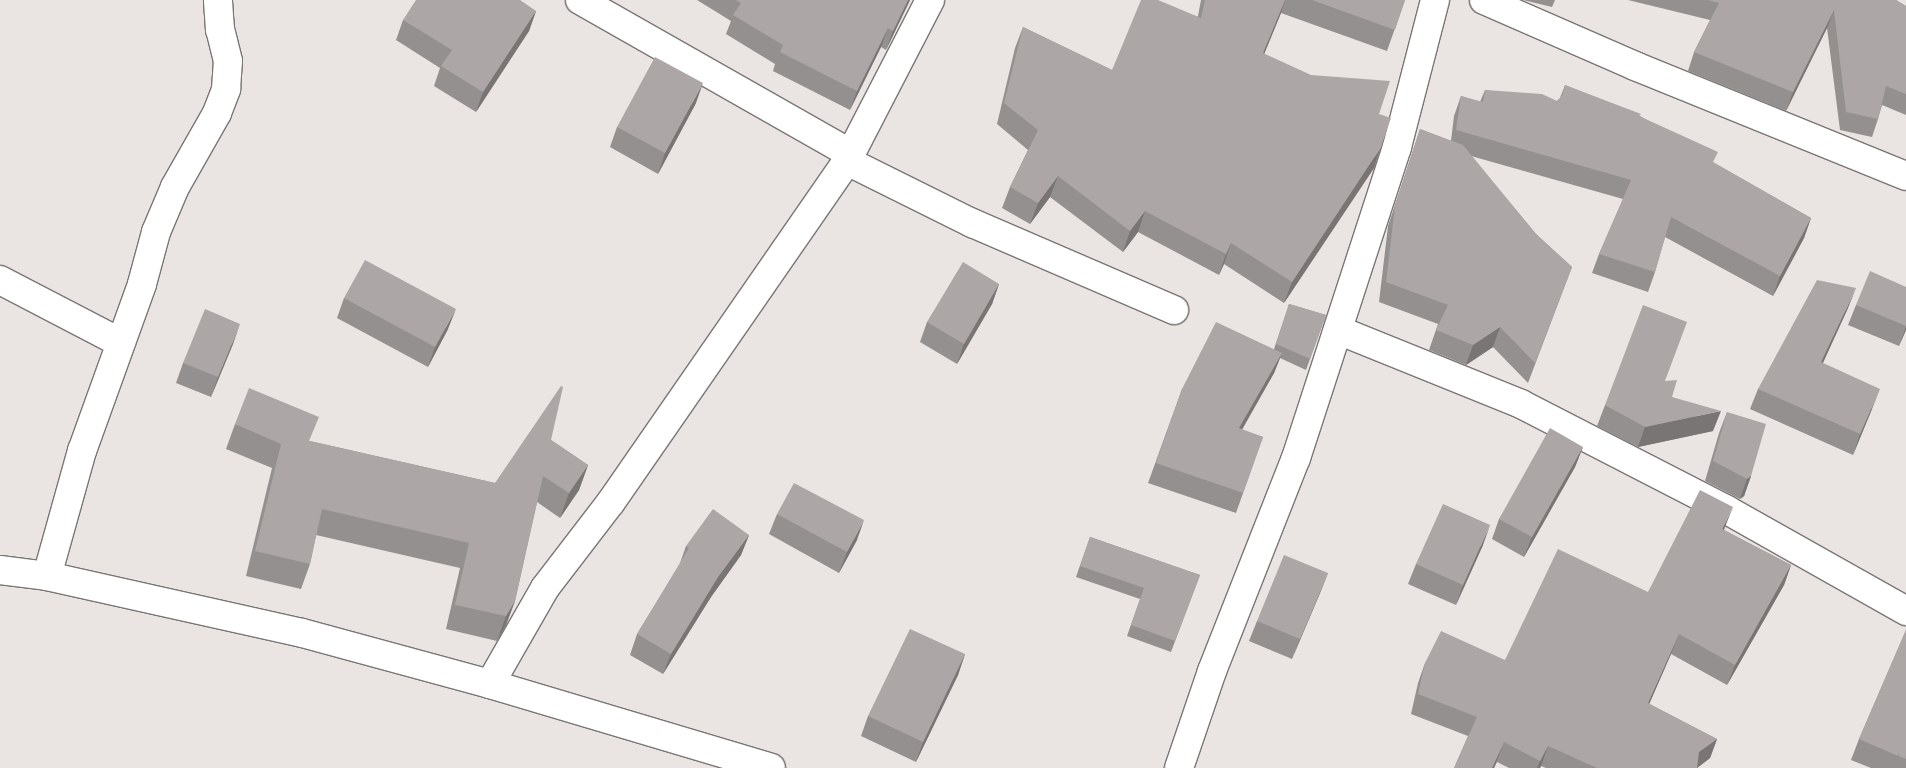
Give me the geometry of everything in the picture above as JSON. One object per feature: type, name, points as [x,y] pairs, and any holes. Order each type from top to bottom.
[{"type":"street","points":[[47,576],[76,470],[121,343],[156,232],[175,188],[217,113],[226,89],[228,61],[220,30],[218,0]]},
{"type":"street","points":[[580,0],[849,157],[972,223],[1174,310]]},
{"type":"street","points":[[490,684],[545,588],[610,502],[849,157],[930,0]]},
{"type":"street","points":[[1178,768],[1212,671],[1296,458],[1396,148],[1435,0]]},
{"type":"street","points":[[1484,0],[1635,66],[1906,176]]},
{"type":"street","points":[[0,280],[121,343]]},
{"type":"street","points":[[1338,330],[1522,404],[1727,510],[1906,611]]},
{"type":"street","points":[[0,570],[47,576],[302,633],[490,684],[771,768]]},
{"type":"building","points":[[416,0],[520,0],[536,11],[483,92],[441,66],[452,50],[403,20]]},
{"type":"building","points":[[736,0],[908,0],[893,31],[888,28],[857,91],[780,52],[783,45],[733,15],[741,3]]},
{"type":"building","points":[[1141,0],[1158,0],[1201,18],[1205,0],[1285,0],[1263,53],[1311,75],[1390,81],[1379,114],[1391,118],[1381,147],[1292,282],[1231,243],[1226,254],[1145,211],[1130,231],[1058,176],[1038,203],[1010,187],[1038,130],[1004,103],[1023,27],[1112,70]]},
{"type":"building","points":[[1312,0],[1405,0],[1395,30]]},
{"type":"building","points":[[1708,0],[1896,0],[1906,6],[1906,94],[1886,86],[1878,119],[1846,112],[1834,10],[1793,92],[1694,52],[1719,3]]},
{"type":"building","points":[[655,57],[703,83],[665,153],[617,127]]},
{"type":"building","points":[[1565,85],[1641,114],[1639,116],[1718,152],[1713,162],[1811,218],[1780,276],[1671,217],[1655,272],[1599,254],[1631,180],[1456,130],[1461,96],[1483,102],[1485,90],[1542,94],[1557,101],[1562,96]]},
{"type":"building","points":[[1420,129],[1463,145],[1536,234],[1572,267],[1535,363],[1500,327],[1473,345],[1436,330],[1448,305],[1386,282],[1395,206]]},
{"type":"building","points":[[365,260],[456,309],[435,347],[344,298]]},
{"type":"building","points":[[963,262],[999,284],[964,344],[927,322]]},
{"type":"building","points":[[1870,271],[1906,287],[1906,326],[1856,305]]},
{"type":"building","points":[[1817,280],[1856,288],[1821,362],[1880,389],[1860,434],[1758,389]]},
{"type":"building","points":[[1289,304],[1326,315],[1310,359],[1276,344]]},
{"type":"building","points":[[1643,305],[1687,322],[1665,381],[1677,380],[1672,397],[1721,411],[1645,427],[1605,405]]},
{"type":"building","points":[[205,309],[240,324],[218,377],[183,363]]},
{"type":"building","points":[[1216,322],[1282,353],[1239,428],[1263,437],[1243,493],[1156,463],[1182,389]]},
{"type":"building","points":[[561,386],[563,387],[551,440],[588,465],[569,493],[543,476],[515,601],[506,616],[455,605],[469,543],[322,509],[310,564],[255,551],[281,444],[235,424],[249,388],[319,417],[309,441],[495,483]]},
{"type":"building","points":[[1727,412],[1766,424],[1751,476],[1747,479],[1713,461]]},
{"type":"building","points":[[1550,428],[1583,447],[1532,537],[1499,519]]},
{"type":"building","points":[[794,483],[864,520],[847,552],[777,514]]},
{"type":"building","points":[[1700,490],[1733,507],[1722,529],[1791,565],[1735,665],[1679,634],[1648,703],[1717,739],[1699,752],[1697,768],[1597,768],[1548,746],[1540,761],[1504,742],[1492,768],[1454,768],[1477,717],[1418,694],[1425,663],[1441,631],[1505,660],[1558,549],[1648,592]]},
{"type":"building","points":[[1443,504],[1490,525],[1463,585],[1416,564]]},
{"type":"building","points":[[713,509],[749,535],[718,577],[671,654],[637,634],[689,548],[686,546]]},
{"type":"building","points":[[1090,537],[1200,575],[1175,641],[1131,625],[1144,588],[1080,566]]},
{"type":"building","points":[[1284,555],[1328,573],[1300,639],[1257,621]]},
{"type":"building","points":[[910,629],[965,654],[923,742],[868,716]]},
{"type":"building","points":[[1906,630],[1906,759],[1899,756],[1899,753],[1898,756],[1859,739]]}]
